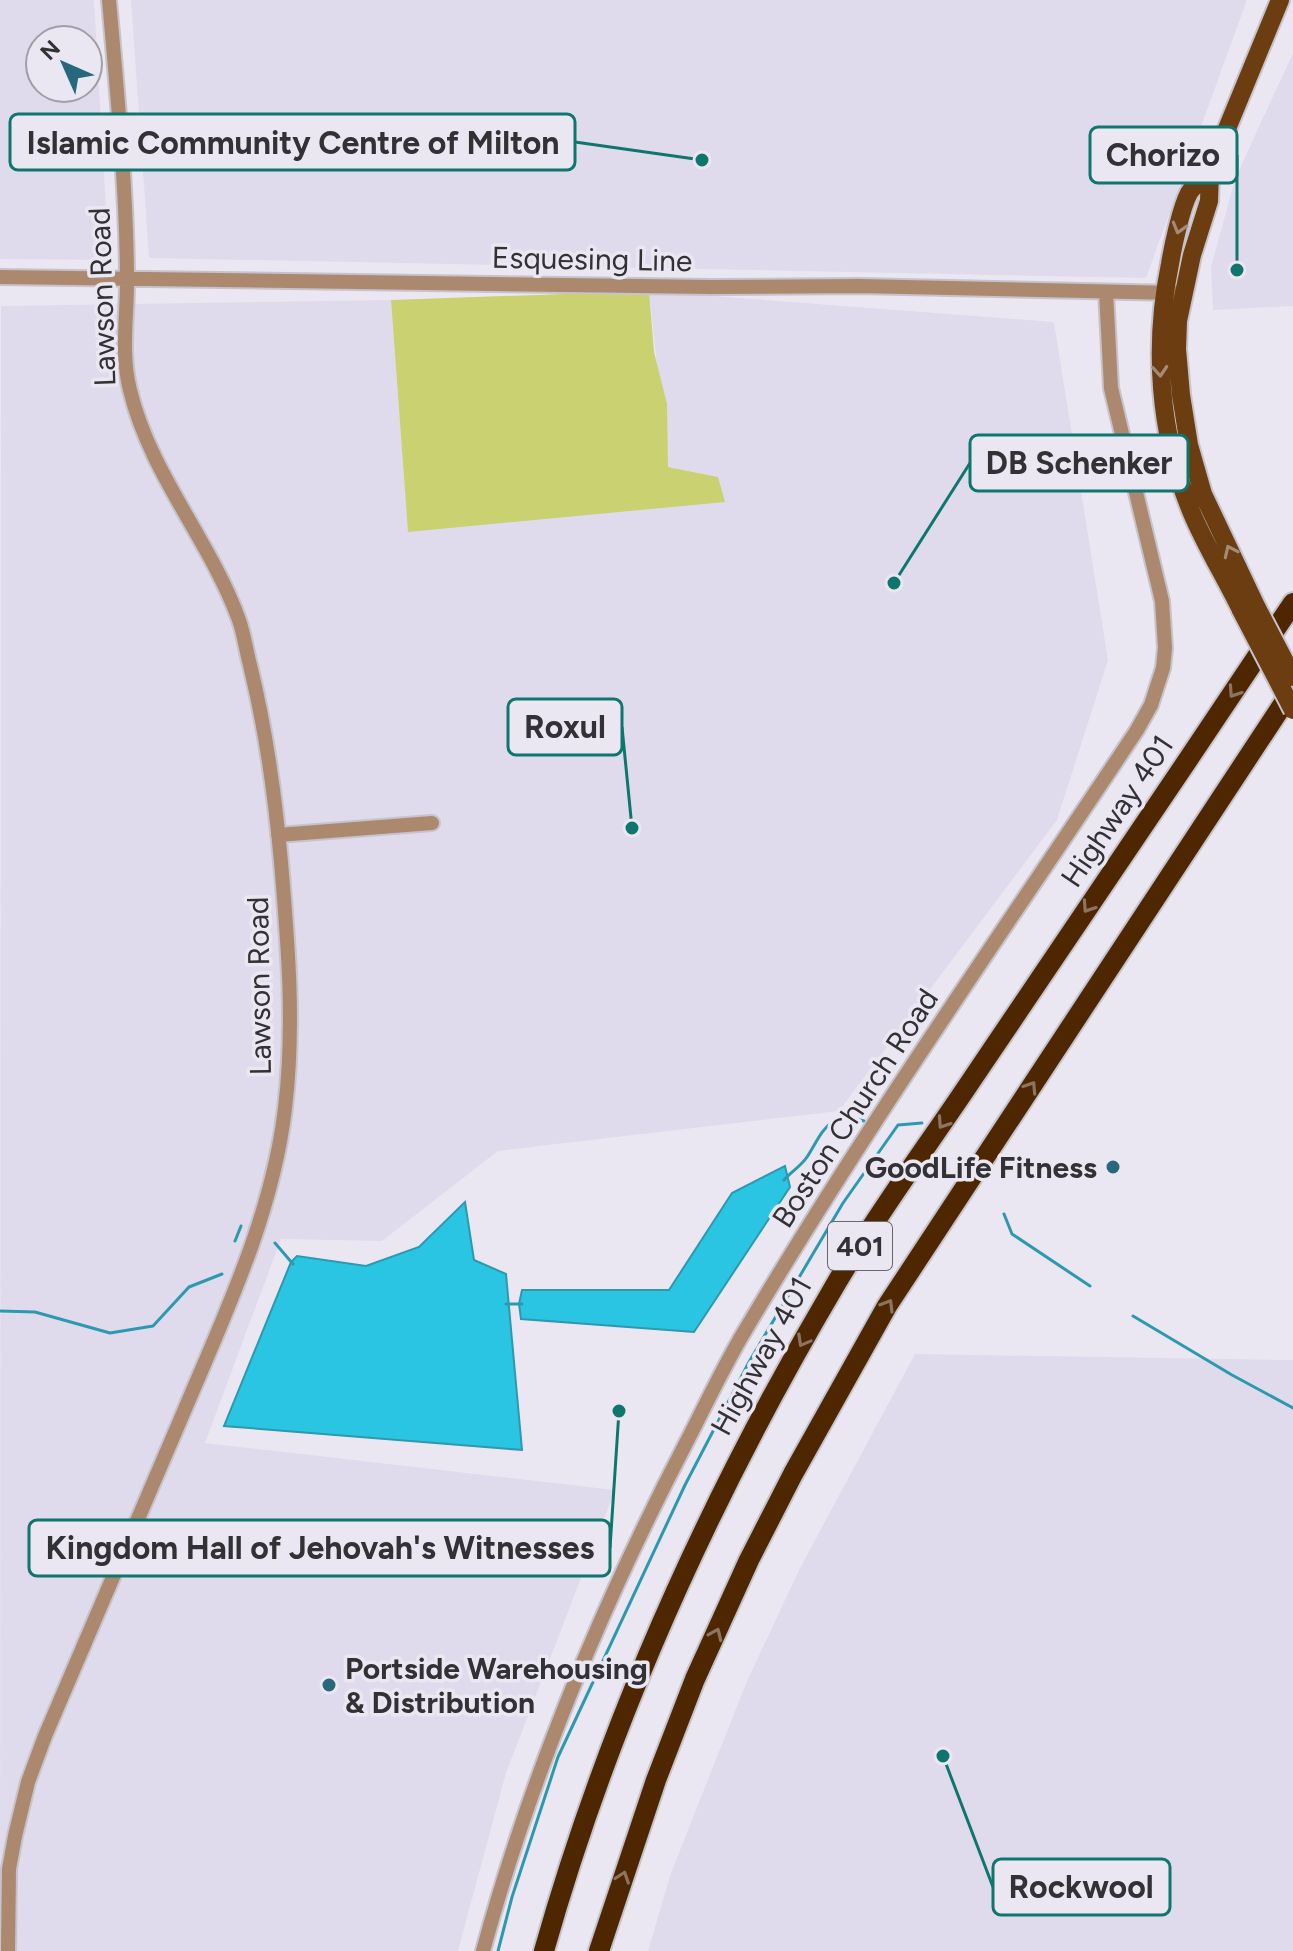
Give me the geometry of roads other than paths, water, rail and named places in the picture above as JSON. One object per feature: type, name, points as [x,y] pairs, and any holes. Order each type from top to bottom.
[{"type":"highway","name":"Highway 401","points":[[544,1951],[604,1763],[752,1433],[839,1279],[1293,603]]},
{"type":"highway","name":"401","points":[[599,1951],[656,1780],[695,1679],[749,1560],[793,1474],[887,1306],[1293,689]]},
{"type":"main road","points":[[1280,0],[1210,170],[1189,193],[1164,293],[1159,364],[1170,439],[1191,512],[1293,677]]},
{"type":"main road","points":[[1210,170],[1209,201],[1192,255],[1178,321],[1181,395],[1189,445],[1203,494],[1293,710]]},
{"type":"street","name":"Lawson Road","points":[[8,1951],[9,1869],[28,1782],[217,1333],[266,1203],[285,1111],[291,1034],[288,938],[262,713],[238,620],[202,541],[157,464],[139,423],[129,387],[124,334],[128,277],[123,170],[109,0]]},
{"type":"street","name":"Esquesing Line","points":[[0,277],[859,286],[1184,293]]},
{"type":"street","name":"Boston Church Road","points":[[483,1951],[502,1880],[554,1734],[600,1621],[657,1498],[738,1343],[843,1170],[1137,730],[1158,686],[1165,648],[1162,601],[1111,388],[1106,292]]},
{"type":"street","points":[[278,835],[432,823]]},
{"type":"water","points":[[785,1166],[790,1187],[694,1332],[521,1319],[519,1304],[522,1290],[669,1290],[732,1193]]},
{"type":"water","points":[[465,1202],[474,1260],[506,1274],[522,1450],[224,1426],[291,1262],[297,1256],[366,1266],[419,1247]]},
{"type":"waterway","points":[[784,1180],[805,1160],[834,1121],[842,1118],[864,1121]]},
{"type":"waterway","points":[[498,1951],[512,1897],[558,1757],[685,1485],[749,1362],[843,1203],[898,1125],[922,1123]]},
{"type":"waterway","points":[[1004,1214],[1012,1234],[1090,1286]]},
{"type":"waterway","points":[[235,1241],[241,1226]]},
{"type":"waterway","points":[[275,1243],[293,1264]]},
{"type":"waterway","points":[[0,1311],[35,1312],[110,1333],[153,1326],[189,1287],[222,1274]]},
{"type":"waterway","points":[[506,1304],[522,1304]]},
{"type":"waterway","points":[[1133,1316],[1293,1408]]},
{"type":"place","name":"Islamic Community Centre of Milton","points":[[702,160]]},
{"type":"place","name":"Chorizo","points":[[1237,270]]},
{"type":"place","name":"DB Schenker","points":[[894,583]]},
{"type":"place","name":"Roxul","points":[[632,828]]},
{"type":"place","name":"GoodLife Fitness","points":[[1113,1167]]},
{"type":"place","name":"Kingdom Hall of Jehovah's Witnesses","points":[[619,1411]]},
{"type":"place","name":"Portside Warehousing & Distribution","points":[[329,1685]]},
{"type":"place","name":"Rockwool","points":[[943,1756]]}]
